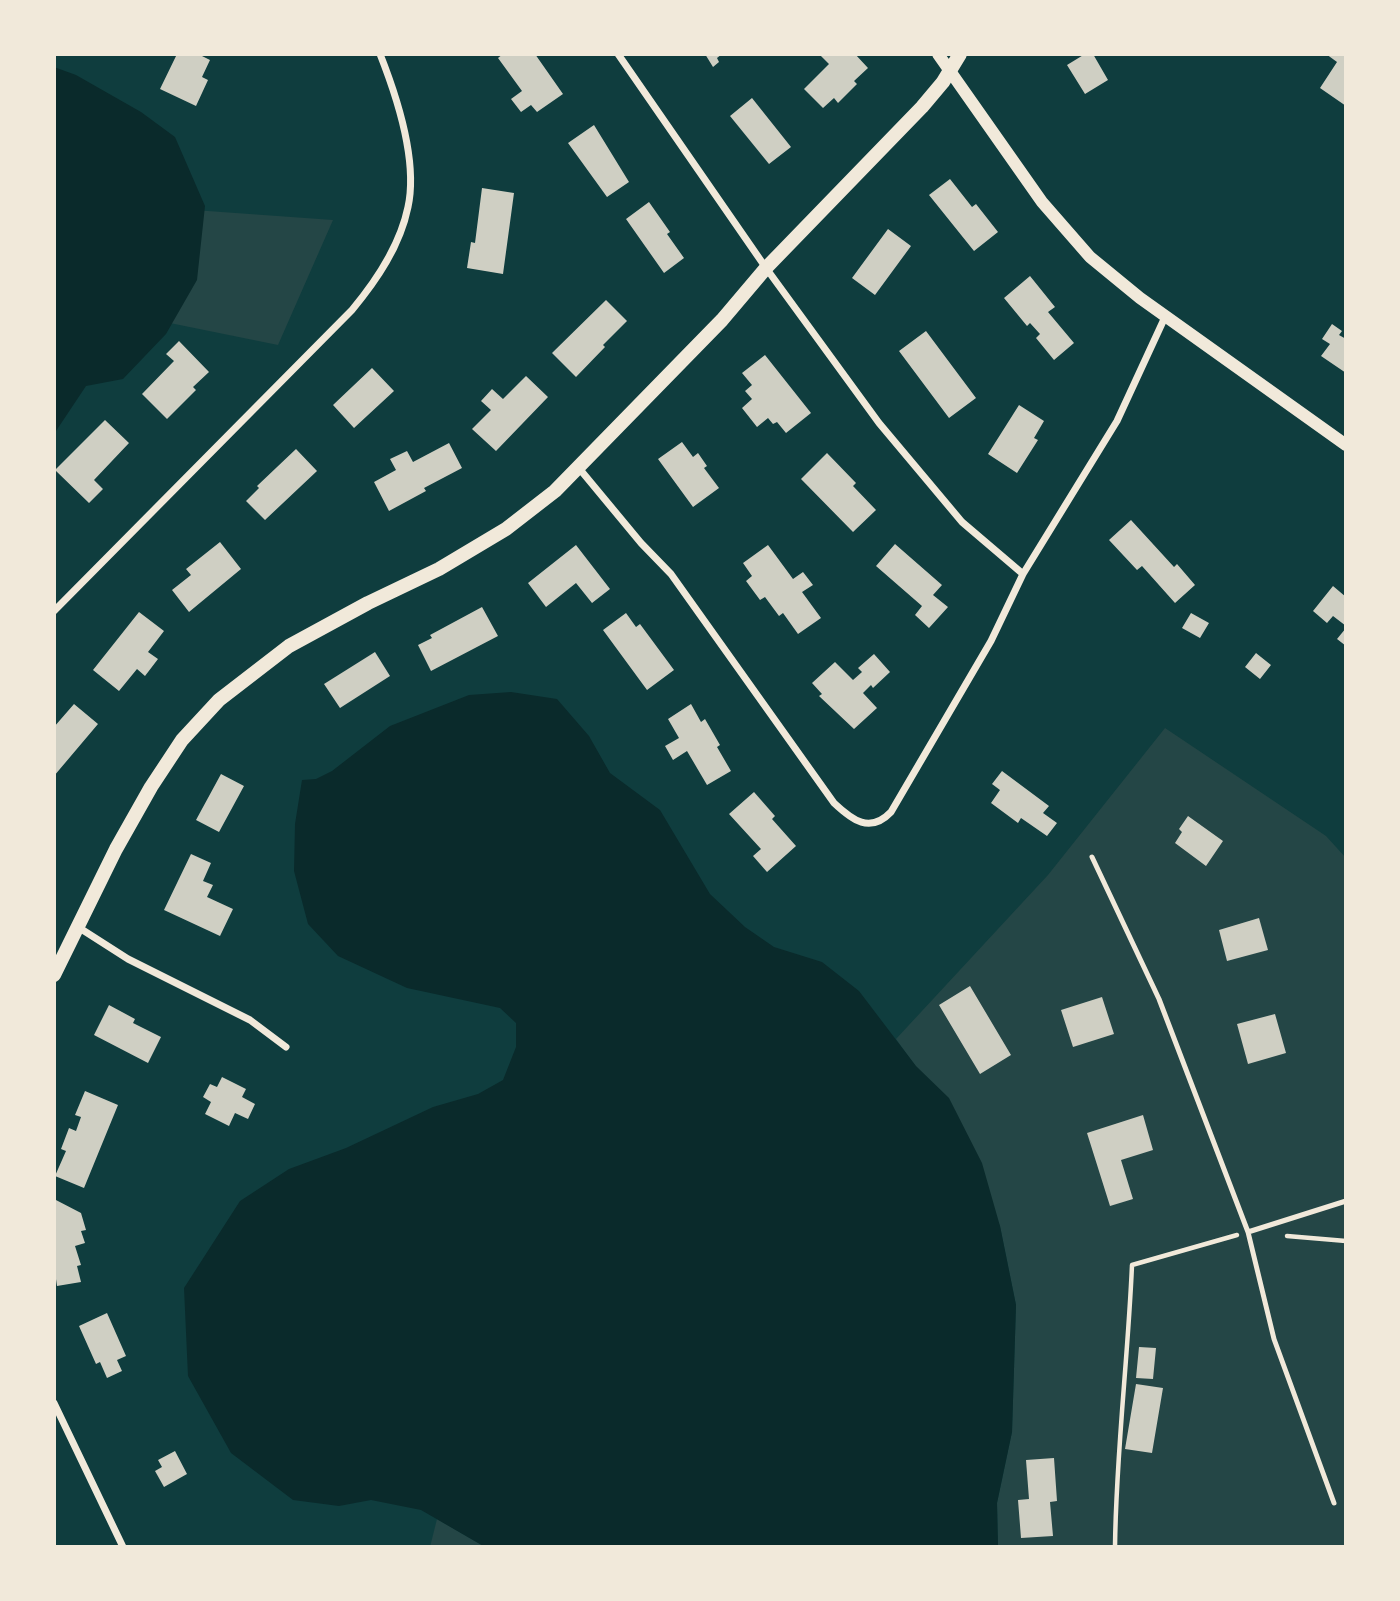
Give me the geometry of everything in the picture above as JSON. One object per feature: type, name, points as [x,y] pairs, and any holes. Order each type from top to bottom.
[{"type":"main road","points":[[54,975],[116,849],[151,787],[182,740],[219,701],[289,646],[368,603],[439,569],[506,529],[555,491],[722,320],[766,268],[922,107],[960,54]]},
{"type":"street","points":[[54,611],[352,310],[384,266],[404,224],[409,204],[410,179],[403,126],[380,54]]},
{"type":"street","points":[[618,54],[642,85],[679,144],[766,268],[880,423],[962,522],[1023,574]]},
{"type":"street","points":[[938,54],[1023,175],[1066,230],[1114,278],[1346,445]]},
{"type":"street","points":[[578,467],[641,543],[671,574],[834,803],[849,817],[864,824],[883,820],[891,812],[991,641],[1023,574],[1117,421],[1165,317]]},
{"type":"street","points":[[78,926],[128,959],[250,1020],[286,1047]]},
{"type":"street","points":[[54,1403],[123,1547]]},
{"type":"lane","points":[[1092,857],[1160,999],[1248,1232],[1274,1339],[1334,1503]]},
{"type":"lane","points":[[1248,1232],[1346,1201]]},
{"type":"path","points":[[1115,1547],[1116,1485],[1132,1265],[1248,1232]]},
{"type":"path","points":[[1284,1236],[1346,1241]]},
{"type":"shaded area","points":[[54,67],[76,75],[141,112],[175,137],[205,206],[197,280],[166,334],[123,379],[86,386],[54,434]]},
{"type":"shaded area","points":[[166,208],[333,220],[278,345],[106,310]]},
{"type":"shaded area","points":[[511,692],[557,699],[589,736],[610,773],[660,810],[710,894],[745,927],[774,947],[822,962],[859,991],[916,1066],[949,1098],[982,1163],[1000,1226],[1016,1305],[1012,1432],[997,1503],[998,1547],[485,1547],[421,1510],[371,1500],[339,1506],[293,1500],[231,1453],[188,1376],[184,1288],[240,1201],[289,1169],[346,1148],[433,1107],[478,1094],[503,1080],[516,1047],[516,1023],[500,1008],[407,988],[338,956],[308,924],[294,871],[295,824],[302,780],[316,779],[332,771],[390,726],[469,695]]},
{"type":"shaded area","points":[[1165,728],[1326,836],[1346,858],[1346,1547],[998,1547],[997,1503],[1012,1432],[1016,1305],[1000,1226],[916,1067],[896,1039],[1048,875]]},
{"type":"shaded area","points":[[437,1519],[485,1547],[430,1547]]},
{"type":"building","points":[[177,54],[198,54],[210,60],[202,77],[208,80],[196,106],[160,89]]},
{"type":"building","points":[[503,54],[535,54],[563,94],[537,112],[531,105],[521,112],[511,99],[522,91],[498,58]]},
{"type":"building","points":[[705,54],[722,54],[713,67]]},
{"type":"building","points":[[819,54],[855,54],[868,68],[854,81],[857,84],[838,103],[834,98],[823,108],[804,89],[829,64]]},
{"type":"building","points":[[1085,54],[1093,54],[1108,80],[1085,94],[1067,65]]},
{"type":"building","points":[[1326,54],[1346,54],[1346,106],[1320,88],[1337,62]]},
{"type":"building","points":[[752,98],[791,147],[769,164],[730,116]]},
{"type":"building","points":[[594,125],[629,182],[607,197],[568,143]]},
{"type":"building","points":[[950,179],[972,207],[976,204],[998,232],[974,251],[929,195]]},
{"type":"building","points":[[482,188],[514,193],[503,274],[467,268],[471,242],[475,243]]},
{"type":"building","points":[[649,202],[684,258],[664,273],[626,219]]},
{"type":"building","points":[[888,229],[911,246],[875,295],[852,278]]},
{"type":"building","points":[[1030,276],[1055,307],[1048,312],[1074,343],[1054,360],[1036,338],[1040,334],[1030,323],[1027,326],[1004,298]]},
{"type":"building","points":[[606,300],[627,321],[576,377],[552,353]]},
{"type":"building","points":[[1332,324],[1342,331],[1339,335],[1346,339],[1346,373],[1321,356],[1330,344],[1322,339]]},
{"type":"building","points":[[926,331],[976,398],[949,418],[899,351]]},
{"type":"building","points":[[179,341],[209,372],[193,387],[196,390],[167,419],[142,394],[174,361],[166,354]]},
{"type":"building","points":[[765,355],[811,413],[786,433],[777,422],[773,424],[768,418],[757,427],[742,408],[752,399],[745,391],[752,385],[742,373]]},
{"type":"building","points":[[372,368],[394,391],[354,428],[333,405]]},
{"type":"building","points":[[526,376],[548,397],[496,451],[472,429],[491,410],[481,401],[492,389],[503,399]]},
{"type":"building","points":[[1019,405],[1044,421],[1034,438],[1038,440],[1017,473],[988,454]]},
{"type":"building","points":[[105,420],[129,443],[94,480],[103,489],[89,503],[55,470]]},
{"type":"building","points":[[682,442],[693,457],[698,453],[707,466],[704,468],[719,488],[693,507],[658,459]]},
{"type":"building","points":[[449,443],[462,468],[389,511],[374,482],[396,470],[390,459],[407,451],[413,462]]},
{"type":"building","points":[[296,449],[317,471],[265,520],[246,501],[259,488],[257,486]]},
{"type":"building","points":[[827,453],[856,483],[853,486],[876,510],[853,532],[801,479]]},
{"type":"building","points":[[1131,520],[1174,567],[1177,564],[1195,585],[1175,603],[1142,566],[1137,570],[1109,540]]},
{"type":"building","points":[[220,542],[241,569],[189,612],[172,590],[191,575],[186,569]]},
{"type":"building","points":[[895,544],[942,585],[933,595],[948,607],[929,628],[915,615],[922,606],[876,566]]},
{"type":"building","points":[[576,545],[610,589],[592,603],[576,583],[546,607],[528,583]]},
{"type":"building","points":[[768,545],[793,579],[803,572],[813,585],[802,592],[821,618],[798,634],[783,613],[779,616],[765,597],[760,600],[746,581],[752,576],[743,563]]},
{"type":"building","points":[[1333,586],[1346,597],[1346,626],[1333,616],[1327,623],[1313,611]]},
{"type":"building","points":[[482,607],[498,636],[431,671],[418,645],[432,638],[430,635]]},
{"type":"building","points":[[139,612],[164,631],[148,652],[158,659],[145,676],[137,669],[119,691],[93,670]]},
{"type":"building","points":[[626,613],[636,627],[640,624],[674,670],[647,690],[603,630]]},
{"type":"building","points":[[1191,613],[1209,623],[1200,638],[1182,628]]},
{"type":"building","points":[[1346,628],[1346,646],[1337,639]]},
{"type":"building","points":[[375,652],[390,676],[340,708],[324,684]]},
{"type":"building","points":[[1256,653],[1271,665],[1260,679],[1245,667]]},
{"type":"building","points":[[874,654],[890,672],[873,688],[871,685],[863,693],[877,708],[854,729],[819,696],[822,694],[812,683],[835,662],[853,680],[862,672],[858,668]]},
{"type":"building","points":[[74,704],[98,724],[54,776],[54,727]]},
{"type":"building","points":[[691,704],[701,722],[705,719],[731,771],[707,785],[687,751],[673,760],[665,746],[679,738],[668,719]]},
{"type":"building","points":[[1002,771],[1049,806],[1043,813],[1057,823],[1047,836],[1021,818],[1018,823],[991,803],[1000,790],[992,784]]},
{"type":"building","points":[[221,774],[244,786],[219,832],[196,820]]},
{"type":"building","points":[[754,792],[775,816],[772,819],[796,846],[767,872],[753,856],[761,849],[729,814]]},
{"type":"building","points":[[1188,816],[1223,841],[1206,866],[1175,843],[1182,832],[1179,829]]},
{"type":"building","points":[[191,854],[211,863],[203,881],[213,885],[207,897],[233,909],[220,936],[164,910]]},
{"type":"building","points":[[1259,918],[1268,950],[1227,961],[1219,930]]},
{"type":"building","points":[[970,986],[1011,1055],[980,1074],[939,1005]]},
{"type":"building","points":[[1102,997],[1114,1034],[1073,1047],[1061,1010]]},
{"type":"building","points":[[109,1005],[135,1019],[133,1023],[161,1037],[148,1063],[94,1035]]},
{"type":"building","points":[[1275,1014],[1286,1053],[1248,1064],[1237,1024]]},
{"type":"building","points":[[222,1077],[246,1089],[242,1097],[255,1104],[248,1119],[235,1113],[229,1126],[205,1114],[211,1102],[203,1097],[210,1084],[217,1087]]},
{"type":"building","points":[[85,1091],[118,1105],[84,1188],[55,1176],[66,1151],[61,1149],[69,1128],[76,1131],[81,1117],[75,1115]]},
{"type":"building","points":[[1143,1115],[1153,1150],[1121,1160],[1133,1199],[1110,1206],[1087,1133]]},
{"type":"building","points":[[54,1199],[81,1213],[86,1230],[81,1231],[85,1243],[75,1246],[81,1265],[77,1266],[81,1282],[57,1286],[54,1265]]},
{"type":"building","points":[[107,1313],[126,1356],[117,1360],[122,1371],[107,1378],[100,1362],[96,1364],[79,1326]]},
{"type":"building","points":[[1139,1347],[1156,1348],[1153,1379],[1136,1378]]},
{"type":"building","points":[[1136,1384],[1163,1388],[1152,1453],[1125,1449]]},
{"type":"building","points":[[175,1451],[187,1474],[164,1487],[155,1471],[162,1467],[158,1460]]},
{"type":"building","points":[[1054,1458],[1057,1501],[1050,1502],[1053,1536],[1021,1538],[1018,1500],[1029,1499],[1026,1460]]}]
